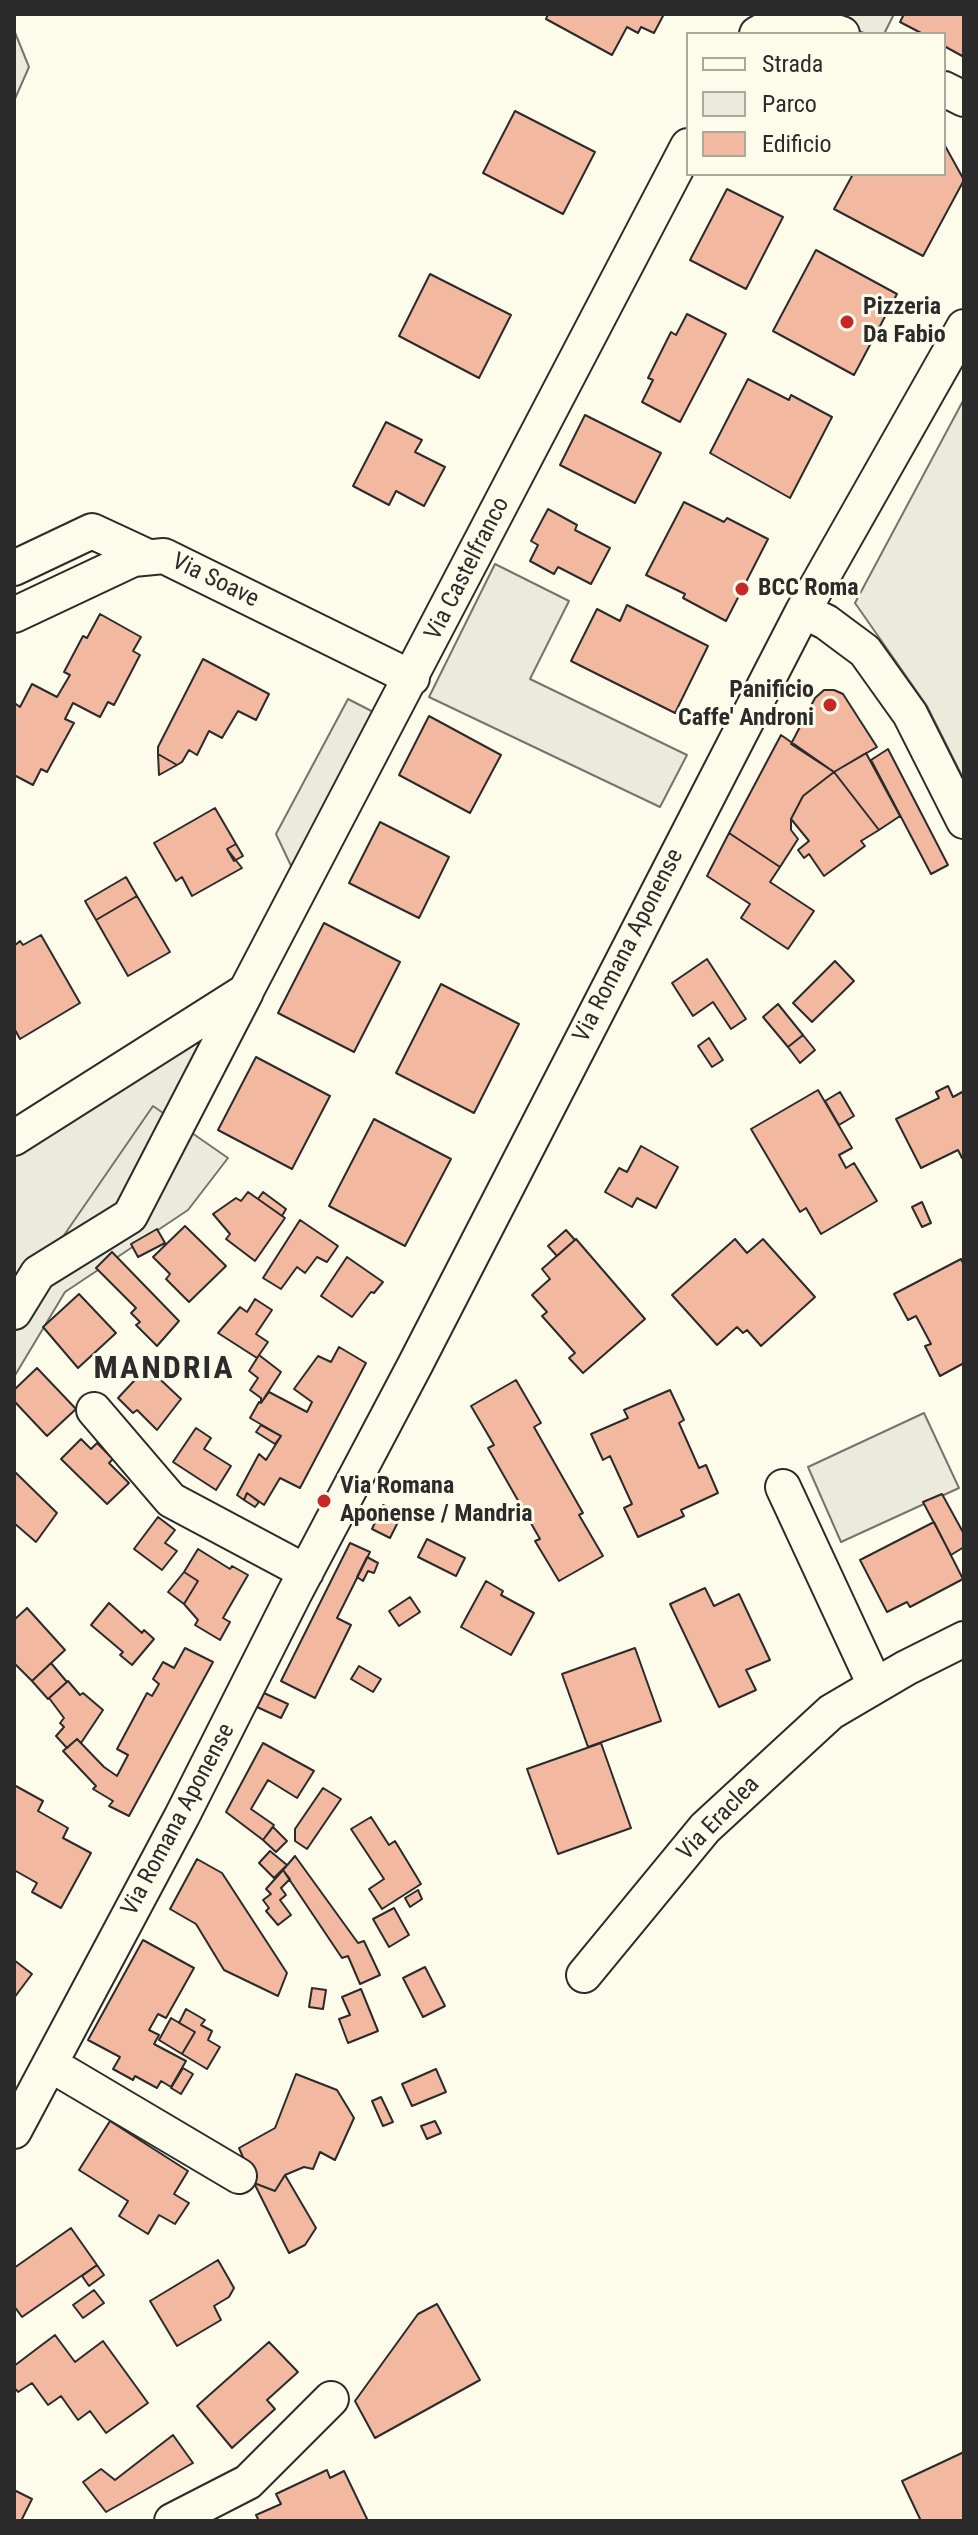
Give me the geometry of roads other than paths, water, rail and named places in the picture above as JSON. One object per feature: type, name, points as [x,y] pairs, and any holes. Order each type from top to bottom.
[{"type":"street","points":[[761,32],[780,21],[810,23],[836,32]]},
{"type":"street","points":[[946,90],[964,99]]},
{"type":"street","name":"Via Castelfranco","points":[[14,1312],[38,1273],[130,1216],[686,150]]},
{"type":"street","name":"Via Romana Aponense","points":[[14,2131],[196,1789],[803,611],[964,327]]},
{"type":"street","points":[[14,568],[92,531],[148,557]]},
{"type":"street","name":"Via Soave","points":[[14,615],[133,559],[164,556],[412,678]]},
{"type":"street","points":[[803,611],[826,622],[865,651],[910,714],[964,821]]},
{"type":"street","name":"Via Castelfranco","points":[[14,1138],[246,991]]},
{"type":"street","points":[[94,1410],[171,1500],[306,1572]]},
{"type":"street","points":[[783,1487],[875,1685]]},
{"type":"street","name":"Via Eraclea","points":[[584,1975],[705,1828],[831,1712],[875,1685],[964,1639]]},
{"type":"street","points":[[49,2066],[239,2176]]},
{"type":"street","points":[[172,2521],[248,2482],[331,2399]]},
{"type":"place","name":"Pizzeria Da Fabio","points":[[847,322]]},
{"type":"place","name":"BCC Roma","points":[[742,589]]},
{"type":"place","name":"Panificio Caffe' Androni","points":[[830,705]]},
{"type":"place","name":"Via Romana Aponense / Mandria","points":[[324,1501]]},
{"type":"district","name":"MANDRIA","points":[[164,1370]]}]
